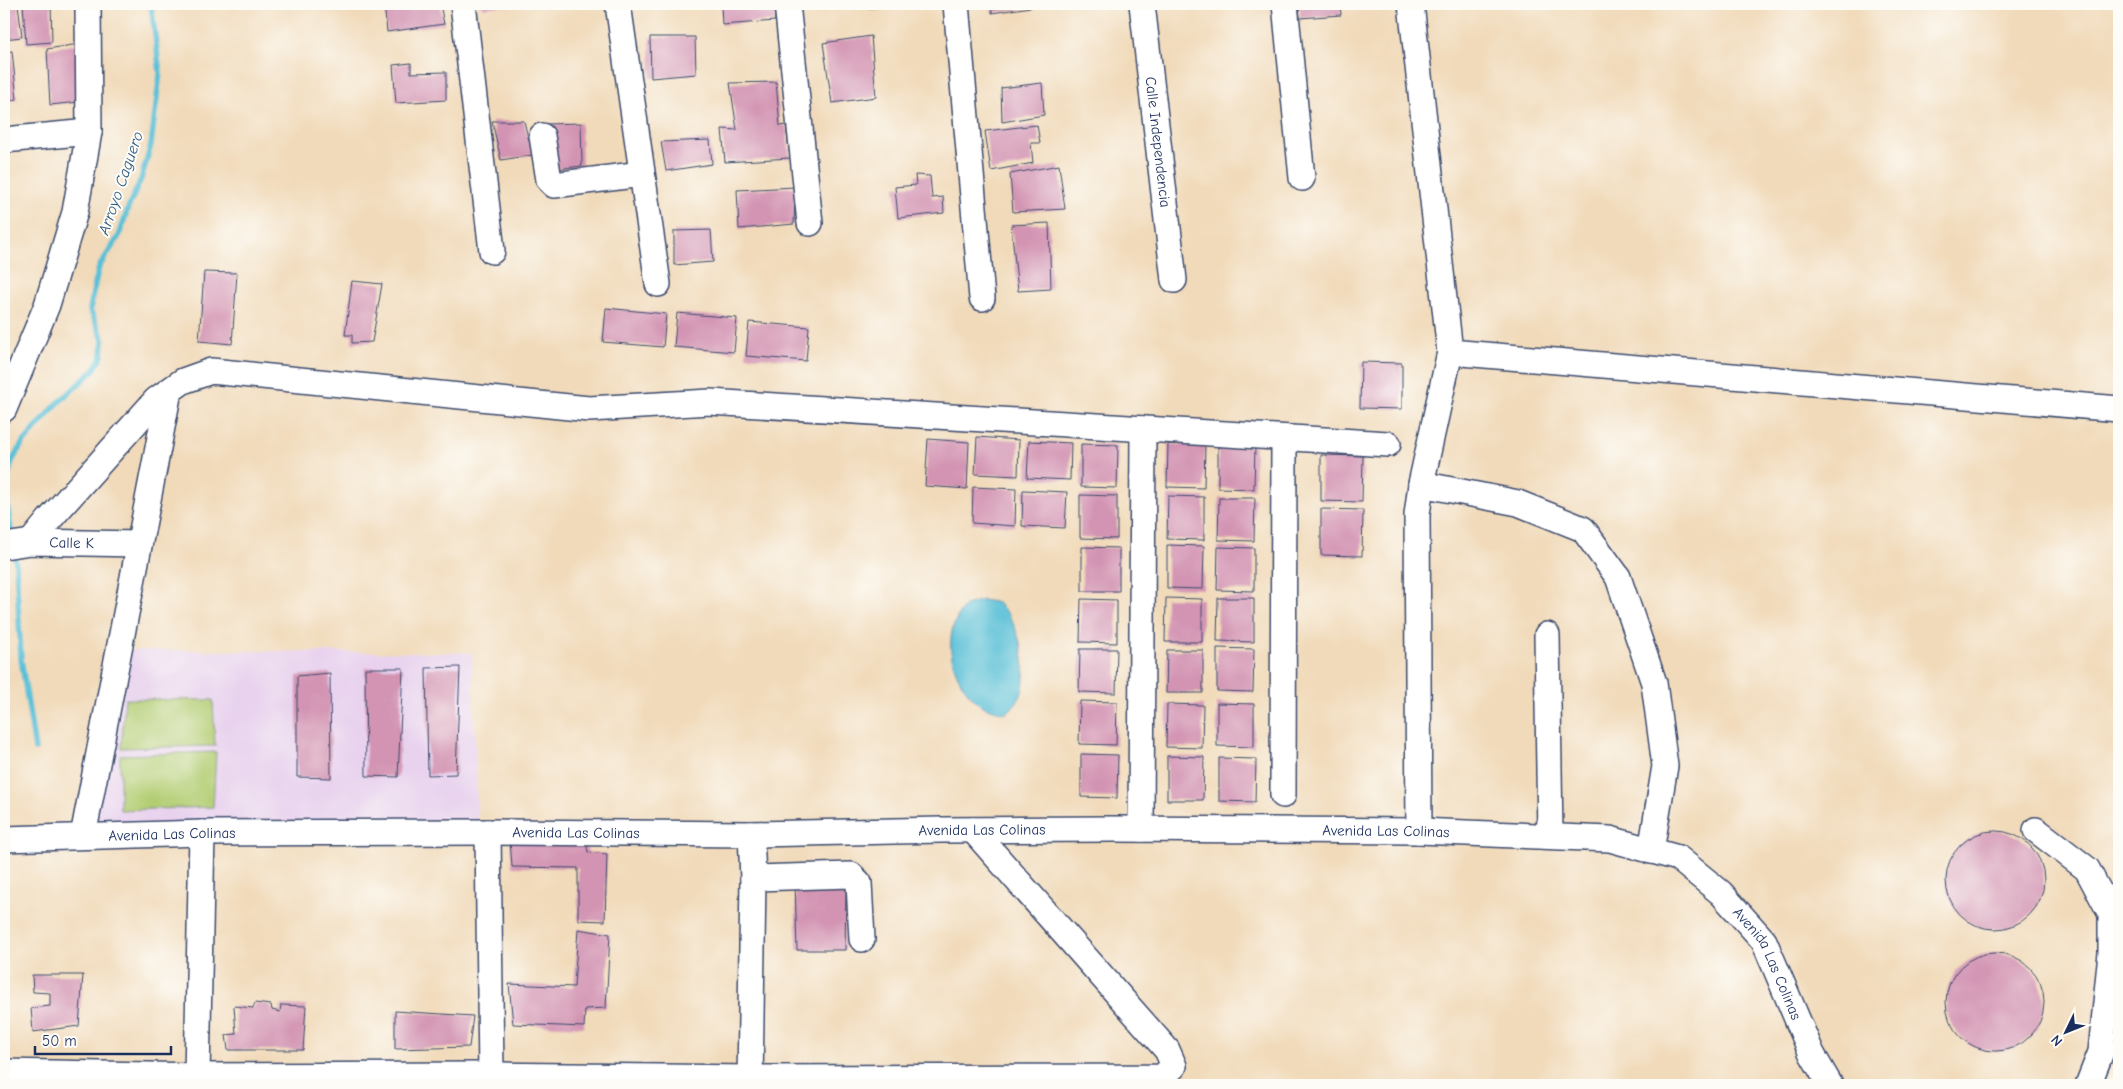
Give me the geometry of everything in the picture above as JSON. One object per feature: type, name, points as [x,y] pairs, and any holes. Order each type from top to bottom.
[{"type":"street","points":[[4,410],[47,305],[75,212],[89,132],[88,4]]},
{"type":"street","points":[[463,4],[492,251]]},
{"type":"street","points":[[618,4],[658,284]]},
{"type":"street","points":[[788,4],[810,223]]},
{"type":"street","points":[[956,4],[982,298]]},
{"type":"street","name":"Calle Independencia","points":[[1142,4],[1174,280]]},
{"type":"street","points":[[1285,4],[1302,178]]},
{"type":"street","points":[[1411,4],[1450,352],[1421,484],[1417,515],[1419,831]]},
{"type":"street","points":[[4,140],[89,132]]},
{"type":"street","points":[[542,136],[549,180],[554,185],[642,174]]},
{"type":"street","points":[[1450,352],[2119,409]]},
{"type":"street","points":[[19,544],[49,520],[150,406],[183,381],[211,371],[589,408],[710,402],[1388,444]]},
{"type":"street","points":[[83,836],[169,391]]},
{"type":"street","points":[[1141,829],[1143,429]]},
{"type":"street","points":[[1283,796],[1284,438]]},
{"type":"street","points":[[1421,484],[1518,503],[1583,529],[1618,577],[1654,683],[1665,766],[1652,851]]},
{"type":"street","name":"Calle K","points":[[19,544],[139,544]]},
{"type":"street","points":[[1547,635],[1550,836]]},
{"type":"street","name":"Avenida Las Colinas","points":[[4,839],[202,833],[488,832],[750,834],[1141,829],[1419,831],[1610,839],[1678,858],[1721,893],[1764,941],[1812,1054],[1830,1085]]},
{"type":"street","points":[[4,1072],[197,1076],[491,1075],[750,1082],[1162,1077],[1174,1066],[1167,1050],[973,830]]},
{"type":"street","points":[[2036,830],[2087,870],[2111,914],[2111,953],[2101,1052],[2088,1085]]},
{"type":"street","points":[[488,832],[491,1075]]},
{"type":"street","points":[[197,1076],[202,833]]},
{"type":"street","points":[[750,834],[752,878],[750,1082]]},
{"type":"street","points":[[752,878],[851,875],[858,883],[862,939]]},
{"type":"shaded area","points":[[119,650],[472,653],[478,832],[83,836]]},
{"type":"green space","points":[[125,699],[213,700],[215,746],[121,748]]},
{"type":"green space","points":[[216,752],[213,807],[120,810],[120,755]]},
{"type":"water","points":[[982,600],[997,603],[1005,610],[1016,631],[1023,657],[1024,682],[1022,692],[1018,701],[1006,713],[983,706],[974,699],[966,690],[954,668],[951,643],[952,631],[958,616],[970,603]]},
{"type":"building","points":[[4,4],[18,4],[22,37],[4,39]]},
{"type":"building","points":[[23,4],[51,4],[52,42],[26,44]]},
{"type":"building","points":[[384,4],[440,4],[444,24],[387,32]]},
{"type":"building","points":[[482,4],[508,4],[508,5],[482,8]]},
{"type":"building","points":[[721,4],[774,4],[775,21],[722,25]]},
{"type":"building","points":[[868,4],[920,4],[920,5],[869,8]]},
{"type":"building","points":[[991,4],[1043,4],[1043,5],[992,13]]},
{"type":"building","points":[[1220,4],[1244,4],[1244,5],[1221,8]]},
{"type":"building","points":[[1299,4],[1340,4],[1341,15],[1300,18]]},
{"type":"building","points":[[871,36],[876,97],[832,103],[823,43]]},
{"type":"building","points":[[650,37],[695,37],[696,74],[651,78]]},
{"type":"building","points":[[79,44],[79,102],[50,105],[47,49]]},
{"type":"building","points":[[12,51],[17,99],[7,102],[7,110],[4,111],[4,52]]},
{"type":"building","points":[[411,63],[411,73],[446,72],[446,100],[396,103],[393,65]]},
{"type":"building","points":[[776,82],[780,126],[786,125],[790,158],[725,162],[722,129],[737,130],[730,83]]},
{"type":"building","points":[[1042,83],[1044,115],[1002,122],[1001,88]]},
{"type":"building","points":[[492,121],[524,121],[528,138],[537,136],[539,154],[501,160]]},
{"type":"building","points":[[581,123],[582,166],[556,169],[547,124]]},
{"type":"building","points":[[1037,125],[1040,143],[1031,143],[1033,163],[991,171],[985,131]]},
{"type":"building","points":[[710,140],[712,164],[666,171],[661,142]]},
{"type":"building","points":[[1059,165],[1065,209],[1013,212],[1010,174]]},
{"type":"building","points":[[915,175],[930,176],[932,198],[943,197],[944,213],[898,218],[895,187],[916,185]]},
{"type":"building","points":[[795,187],[794,224],[739,229],[737,190]]},
{"type":"building","points":[[1049,223],[1051,289],[1018,291],[1011,225]]},
{"type":"building","points":[[711,230],[713,262],[674,265],[674,231]]},
{"type":"building","points":[[204,272],[237,273],[232,344],[199,341]]},
{"type":"building","points":[[352,281],[382,284],[372,342],[352,343],[352,335],[345,335]]},
{"type":"building","points":[[606,308],[666,314],[663,347],[603,342]]},
{"type":"building","points":[[677,313],[737,318],[734,352],[674,347]]},
{"type":"building","points":[[749,322],[809,327],[806,361],[746,356]]},
{"type":"building","points":[[1361,362],[1402,363],[1402,409],[1360,408]]},
{"type":"building","points":[[977,437],[1019,440],[1018,476],[975,474]]},
{"type":"building","points":[[928,439],[969,442],[967,489],[925,486]]},
{"type":"building","points":[[1029,441],[1071,443],[1070,480],[1027,478]]},
{"type":"building","points":[[1081,444],[1118,445],[1117,488],[1081,487]]},
{"type":"building","points":[[1168,444],[1205,445],[1204,488],[1167,487]]},
{"type":"building","points":[[1218,445],[1255,446],[1254,489],[1218,488]]},
{"type":"building","points":[[1321,455],[1363,456],[1362,502],[1321,501]]},
{"type":"building","points":[[973,487],[1016,489],[1015,526],[972,523]]},
{"type":"building","points":[[1023,490],[1067,492],[1065,528],[1022,526]]},
{"type":"building","points":[[1080,495],[1117,496],[1117,539],[1080,538]]},
{"type":"building","points":[[1168,496],[1204,497],[1204,540],[1167,539]]},
{"type":"building","points":[[1219,498],[1255,498],[1254,541],[1218,540]]},
{"type":"building","points":[[1321,509],[1363,510],[1362,556],[1321,555]]},
{"type":"building","points":[[1167,545],[1204,546],[1203,589],[1167,588]]},
{"type":"building","points":[[1082,547],[1119,548],[1119,591],[1082,591]]},
{"type":"building","points":[[1218,547],[1254,548],[1254,591],[1217,590]]},
{"type":"building","points":[[1166,598],[1202,599],[1202,642],[1165,642]]},
{"type":"building","points":[[1218,598],[1254,598],[1254,642],[1217,641]]},
{"type":"building","points":[[1081,599],[1117,600],[1117,643],[1080,642]]},
{"type":"building","points":[[1217,648],[1254,649],[1253,692],[1217,691]]},
{"type":"building","points":[[1080,649],[1117,649],[1116,693],[1079,692]]},
{"type":"building","points":[[1167,650],[1203,650],[1203,693],[1166,693]]},
{"type":"building","points":[[460,667],[456,774],[428,775],[426,668]]},
{"type":"building","points":[[365,668],[403,668],[398,777],[366,776]]},
{"type":"building","points":[[330,673],[331,778],[297,777],[297,676]]},
{"type":"building","points":[[1080,701],[1117,702],[1116,745],[1079,744]]},
{"type":"building","points":[[1217,703],[1254,704],[1254,747],[1217,746]]},
{"type":"building","points":[[1167,704],[1203,705],[1202,748],[1166,747]]},
{"type":"building","points":[[1081,754],[1118,755],[1117,798],[1081,797]]},
{"type":"building","points":[[1167,756],[1204,757],[1203,800],[1167,800]]},
{"type":"building","points":[[1219,758],[1256,759],[1255,802],[1219,801]]},
{"type":"building","points":[[1995,831],[2014,834],[2030,845],[2041,861],[2044,880],[2041,899],[2030,915],[2014,926],[1995,929],[1976,926],[1960,915],[1949,899],[1946,880],[1949,861],[1960,845],[1976,834]]},
{"type":"building","points":[[510,840],[586,842],[588,852],[607,854],[605,921],[578,920],[578,868],[512,867]]},
{"type":"building","points":[[795,882],[846,886],[845,950],[797,950]]},
{"type":"building","points":[[578,929],[610,934],[606,1008],[585,1009],[584,1027],[513,1024],[509,984],[574,987]]},
{"type":"building","points":[[1995,953],[2014,956],[2030,967],[2041,983],[2044,1002],[2041,1021],[2030,1037],[2014,1048],[1995,1051],[1976,1048],[1960,1037],[1949,1021],[1946,1002],[1949,983],[1960,967],[1976,956]]},
{"type":"building","points":[[32,975],[83,975],[79,1026],[33,1032],[31,1008],[50,1006],[50,993],[33,992]]},
{"type":"building","points":[[255,1003],[271,1005],[272,1010],[280,1012],[281,1005],[306,1006],[303,1050],[228,1050],[226,1035],[236,1034],[234,1006],[253,1008]]},
{"type":"building","points":[[395,1011],[473,1016],[469,1047],[395,1049]]},
{"type":"waterway","name":"Arroyo Caguero","points":[[12,538],[7,502],[8,476],[12,461],[22,444],[57,404],[94,370],[102,356],[103,339],[90,310],[93,292],[99,267],[119,236],[128,208],[141,179],[151,145],[160,73],[151,4]]},
{"type":"waterway","name":"Arroyo Caguero","points":[[14,550],[21,659],[35,749]]}]
